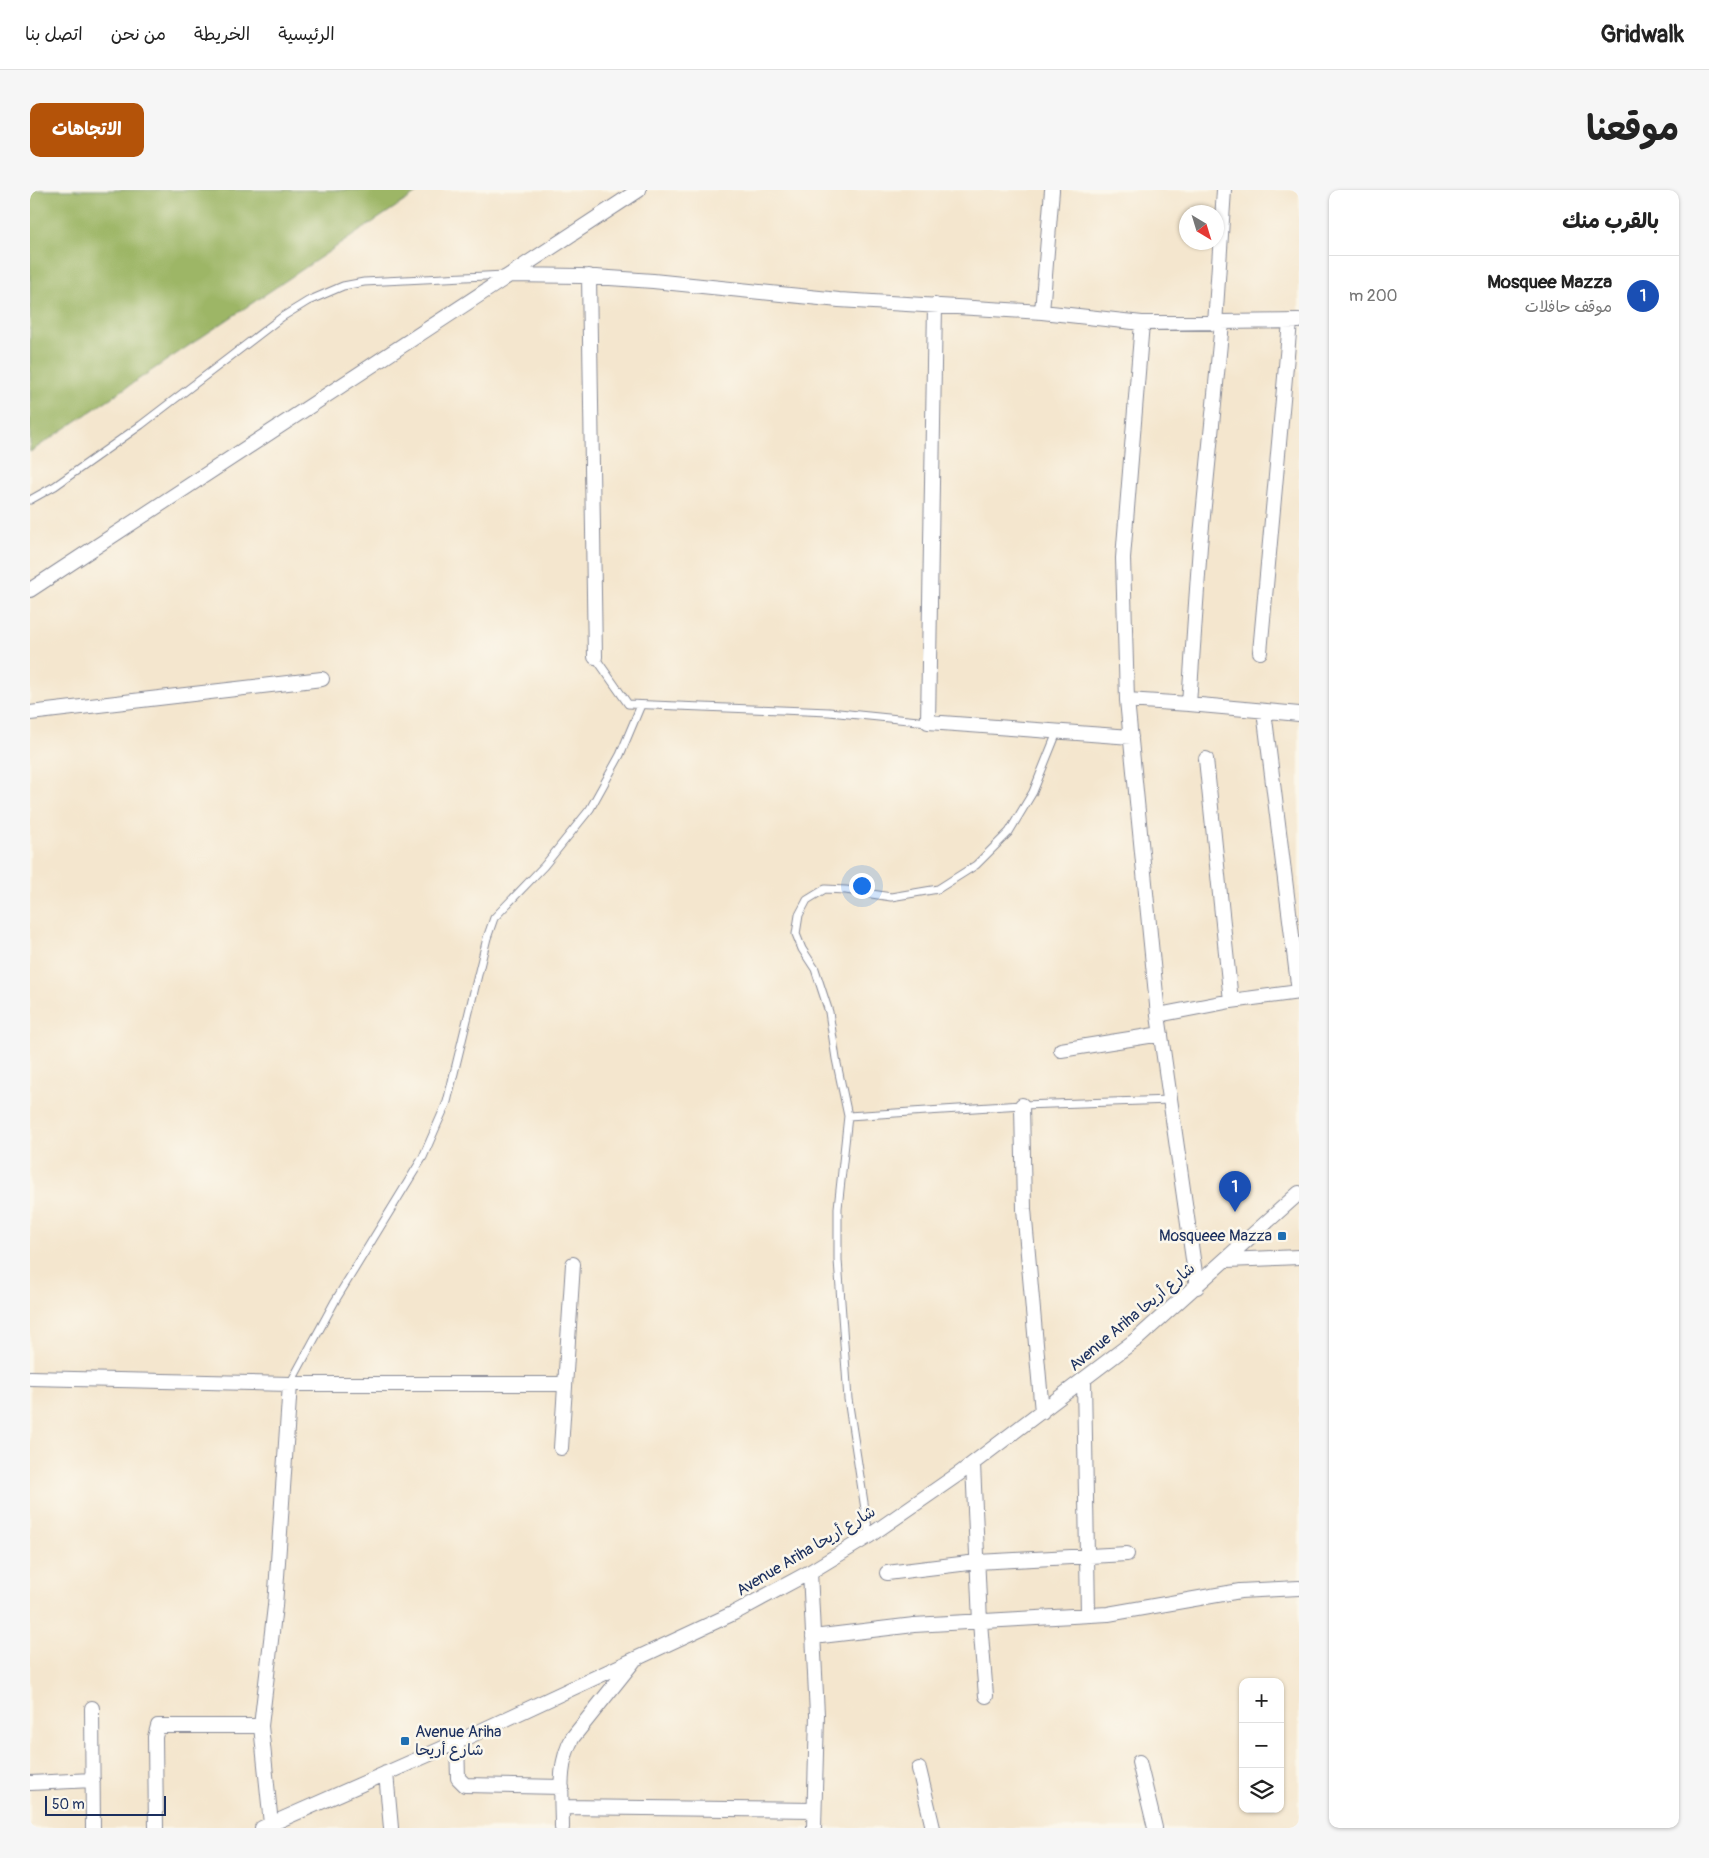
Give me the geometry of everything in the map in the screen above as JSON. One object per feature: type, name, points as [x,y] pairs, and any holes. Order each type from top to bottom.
[{"type":"street","points":[[30,590],[639,190]]},
{"type":"street","points":[[1042,312],[1052,190]]},
{"type":"street","points":[[1189,704],[1218,324],[1224,190]]},
{"type":"street","points":[[510,275],[589,276],[839,300],[1042,312],[1142,323],[1218,324],[1294,321],[1260,652]]},
{"type":"street","points":[[589,276],[595,657]]},
{"type":"street","points":[[935,306],[928,722],[1058,730],[1131,737]]},
{"type":"street","points":[[1142,323],[1123,558],[1127,700],[1158,1015],[1197,1287]]},
{"type":"street","points":[[30,713],[322,679]]},
{"type":"street","points":[[1127,700],[1299,714]]},
{"type":"street","points":[[1158,1015],[1231,1001],[1299,992],[1264,711]]},
{"type":"street","points":[[1206,759],[1231,1001]]},
{"type":"street","points":[[1061,1050],[1161,1034]]},
{"type":"street","points":[[1022,1105],[1024,1209],[1042,1412]]},
{"type":"street","name":"Avenue Ariha شارع أريحا","points":[[267,1826],[457,1742],[734,1613],[810,1572],[869,1536],[973,1464],[1084,1380],[1197,1287],[1299,1193]]},
{"type":"street","points":[[1227,1260],[1299,1257]]},
{"type":"street","points":[[561,1448],[573,1264]]},
{"type":"street","points":[[30,1378],[290,1384],[564,1384]]},
{"type":"street","points":[[1084,1380],[1088,1614]]},
{"type":"street","points":[[267,1826],[261,1726],[275,1606],[290,1384]]},
{"type":"street","points":[[973,1464],[980,1622],[986,1696]]},
{"type":"street","points":[[887,1572],[977,1562],[1127,1554]]},
{"type":"street","points":[[810,1572],[817,1730],[814,1828]]},
{"type":"street","points":[[813,1636],[914,1625],[1108,1614],[1240,1591],[1299,1588]]},
{"type":"street","points":[[562,1828],[562,1768],[569,1744],[635,1660]]},
{"type":"street","points":[[92,1708],[93,1828]]},
{"type":"street","points":[[156,1828],[155,1736],[158,1726],[261,1726]]},
{"type":"street","points":[[457,1742],[458,1778],[465,1785],[562,1787]]},
{"type":"street","points":[[1139,1762],[1155,1828]]},
{"type":"street","points":[[919,1769],[933,1828]]},
{"type":"street","points":[[386,1773],[391,1828]]},
{"type":"street","points":[[30,1783],[93,1780]]},
{"type":"street","points":[[562,1807],[814,1810]]},
{"type":"lane","points":[[30,500],[92,460],[265,330],[308,301],[343,286],[364,282],[510,275]]},
{"type":"lane","points":[[595,657],[625,702],[641,705],[829,712],[928,722]]},
{"type":"lane","points":[[290,1384],[336,1302],[423,1157],[447,1102],[487,938],[494,918],[544,866],[590,809],[620,755],[641,705]]},
{"type":"lane","points":[[869,1536],[848,1399],[838,1260],[838,1208],[848,1116],[836,1059],[829,1012],[815,969],[802,949],[796,934],[799,915],[807,900],[825,889],[846,890],[891,897],[938,889],[976,865],[1009,832],[1033,792],[1058,730]]},
{"type":"lane","points":[[848,1116],[1022,1105],[1170,1100]]},
{"type":"green space","points":[[30,190],[421,190],[30,452]]},
{"type":"place","name":"Mosquee Mazza","points":[[1235,1212]]},
{"type":"place","name":"Mosqueee Mazza","points":[[1282,1236]]},
{"type":"place","name":"Avenue Ariha شارع أريحا","points":[[405,1741]]}]
